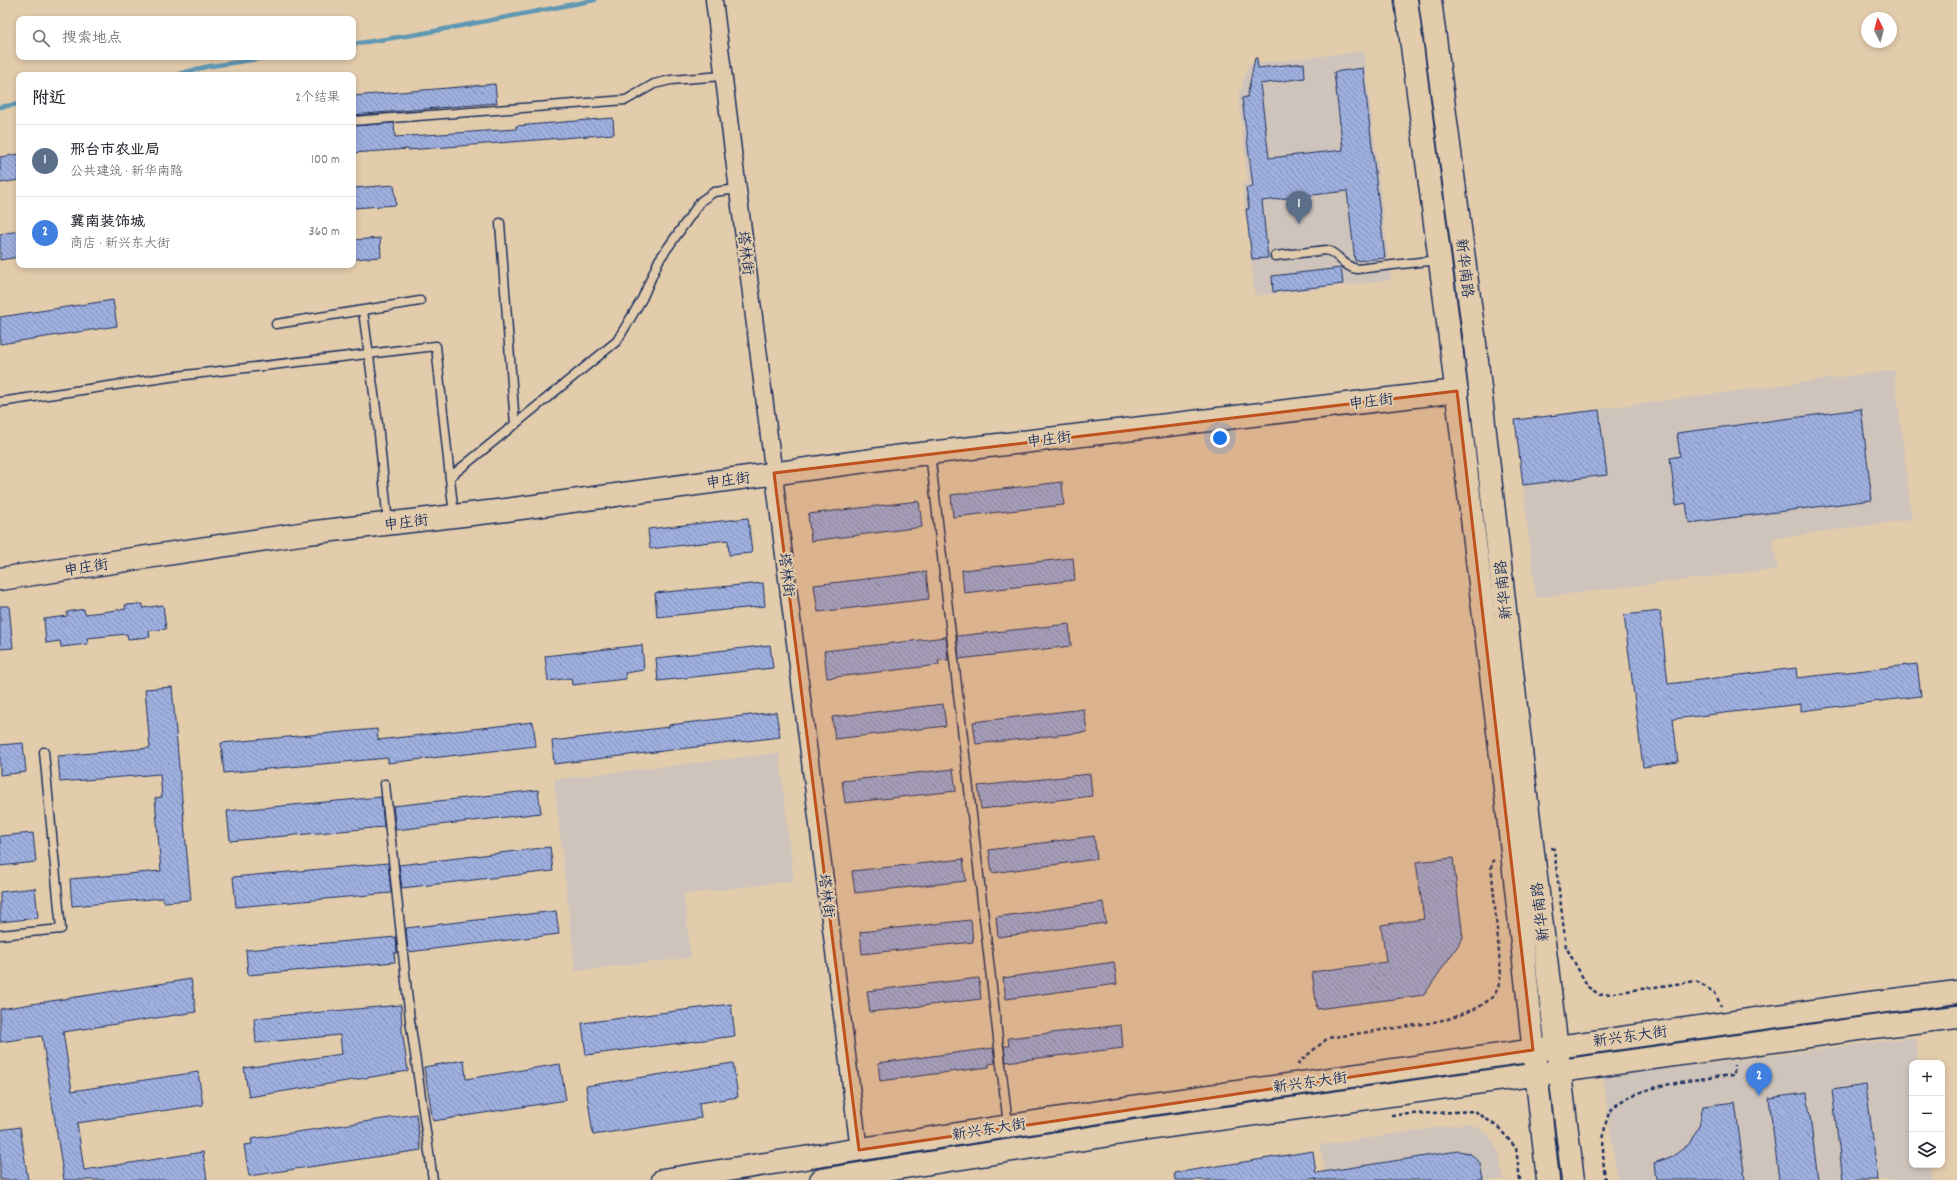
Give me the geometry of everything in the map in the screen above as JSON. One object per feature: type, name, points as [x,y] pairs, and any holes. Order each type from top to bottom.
[{"type":"main road","name":"新华南路","points":[[1406,0],[1457,391],[1522,847],[1556,1047],[1573,1180]]},
{"type":"main road","name":"新华南路","points":[[1430,0],[1474,335],[1522,847],[1535,1075],[1548,1180]]},
{"type":"main road","name":"申庄街","points":[[0,579],[307,534],[774,473],[930,453],[1457,391]]},
{"type":"main road","name":"新兴东大街","points":[[663,1180],[1008,1126],[1292,1084],[1957,992]]},
{"type":"main road","name":"新兴东大街","points":[[822,1180],[1141,1130],[1734,1046],[1957,1017]]},
{"type":"street","name":"塔林街","points":[[714,0],[859,1150]]},
{"type":"lane","points":[[356,121],[626,100],[654,84],[671,80],[723,76]]},
{"type":"lane","points":[[450,477],[617,341],[642,299],[659,260],[701,201],[714,192],[738,189]]},
{"type":"lane","points":[[500,222],[515,425]]},
{"type":"lane","points":[[1275,256],[1326,250],[1333,252],[1350,268],[1357,269],[1440,260]]},
{"type":"lane","points":[[276,324],[420,301]]},
{"type":"lane","points":[[363,311],[389,524]]},
{"type":"lane","points":[[0,402],[177,376],[436,346],[454,516]]},
{"type":"lane","points":[[930,453],[1008,1126]]},
{"type":"lane","points":[[0,935],[61,929],[44,752]]},
{"type":"lane","points":[[385,784],[410,1020],[433,1180]]},
{"type":"path","points":[[1292,1084],[1299,1062],[1328,1038],[1429,1023],[1452,1018],[1479,1007],[1493,997],[1498,988],[1501,976],[1491,862],[1522,847],[1554,849],[1566,947],[1588,987],[1600,994],[1696,981],[1715,993],[1729,1023]]},
{"type":"path","points":[[1605,1180],[1604,1139],[1608,1115],[1616,1105],[1634,1094],[1651,1088],[1734,1075],[1734,1046]]},
{"type":"path","points":[[1384,1115],[1475,1111],[1499,1128],[1516,1148],[1520,1180]]},
{"type":"highlighted area","points":[[1457,391],[1533,1050],[859,1150],[774,473]]},
{"type":"shaded area","points":[[1364,51],[1391,280],[1255,296],[1242,184],[1248,183],[1238,96],[1249,64]]},
{"type":"shaded area","points":[[1894,370],[1912,519],[1773,539],[1778,569],[1536,598],[1515,420]]},
{"type":"shaded area","points":[[779,753],[794,881],[684,894],[691,958],[575,971],[554,779]]},
{"type":"shaded area","points":[[1915,1037],[1918,1060],[1909,1060],[1909,1168],[1931,1168],[1933,1180],[1617,1180],[1603,1077]]},
{"type":"shaded area","points":[[1469,1123],[1488,1134],[1499,1152],[1503,1180],[1326,1180],[1320,1145]]},
{"type":"building","points":[[1255,58],[1257,58],[1258,68],[1304,63],[1305,78],[1260,84],[1269,158],[1343,150],[1334,72],[1363,68],[1385,258],[1355,261],[1347,191],[1262,201],[1268,258],[1252,259],[1246,209],[1249,209],[1246,188],[1253,187],[1242,98],[1247,97]]},
{"type":"building","points":[[495,84],[497,103],[356,115],[356,96]]},
{"type":"building","points":[[613,118],[614,134],[356,153],[356,126],[394,123],[395,137],[516,129],[516,126]]},
{"type":"building","points":[[16,154],[16,180],[0,183],[0,157]]},
{"type":"building","points":[[394,185],[396,205],[356,208],[356,188]]},
{"type":"building","points":[[16,231],[16,257],[0,260],[0,234]]},
{"type":"building","points":[[380,238],[381,257],[356,259],[356,240]]},
{"type":"building","points":[[1341,268],[1343,284],[1273,292],[1272,276]]},
{"type":"building","points":[[113,300],[117,326],[0,344],[0,317]]},
{"type":"building","points":[[1861,409],[1872,500],[1689,523],[1686,503],[1676,505],[1670,458],[1680,456],[1677,433]]},
{"type":"building","points":[[1599,410],[1607,475],[1523,485],[1515,420]]},
{"type":"building","points":[[1062,482],[1064,505],[953,517],[951,495]]},
{"type":"building","points":[[919,501],[922,527],[811,541],[808,514]]},
{"type":"building","points":[[748,518],[752,553],[729,555],[728,540],[650,549],[648,529]]},
{"type":"building","points":[[1073,558],[1075,580],[964,593],[962,570]]},
{"type":"building","points":[[926,572],[929,599],[818,612],[814,585]]},
{"type":"building","points":[[763,583],[765,606],[657,617],[655,593]]},
{"type":"building","points":[[143,604],[143,608],[163,605],[166,629],[149,631],[150,637],[128,639],[127,634],[87,638],[88,644],[61,647],[60,641],[46,643],[44,619],[67,616],[67,612],[84,609],[85,614],[126,609],[125,605]]},
{"type":"building","points":[[0,606],[9,606],[13,648],[0,649]]},
{"type":"building","points":[[1660,611],[1668,684],[1796,668],[1797,678],[1917,664],[1921,696],[1801,711],[1801,704],[1673,719],[1678,762],[1643,767],[1624,615]]},
{"type":"building","points":[[1069,624],[1071,646],[959,659],[957,636]]},
{"type":"building","points":[[946,637],[948,660],[938,661],[939,665],[827,678],[824,651]]},
{"type":"building","points":[[642,645],[644,670],[625,673],[626,679],[572,685],[571,678],[548,681],[545,656]]},
{"type":"building","points":[[770,645],[773,668],[658,681],[656,658]]},
{"type":"building","points":[[172,687],[191,900],[164,902],[163,898],[72,906],[70,879],[161,871],[155,798],[162,797],[160,774],[60,782],[58,756],[150,748],[145,689]]},
{"type":"building","points":[[943,704],[946,726],[835,739],[832,717]]},
{"type":"building","points":[[1084,709],[1087,732],[976,744],[973,722]]},
{"type":"building","points":[[776,712],[780,737],[554,764],[552,741]]},
{"type":"building","points":[[533,722],[536,746],[388,763],[388,758],[224,773],[221,743],[377,729],[378,740]]},
{"type":"building","points":[[23,743],[26,772],[0,775],[0,745]]},
{"type":"building","points":[[953,769],[956,791],[845,803],[842,781]]},
{"type":"building","points":[[1090,774],[1092,796],[981,809],[978,786]]},
{"type":"building","points":[[538,790],[541,813],[396,830],[393,806]]},
{"type":"building","points":[[381,797],[384,827],[230,841],[227,811]]},
{"type":"building","points":[[33,833],[36,862],[0,866],[0,836]]},
{"type":"building","points":[[1094,836],[1097,859],[992,873],[989,850]]},
{"type":"building","points":[[550,847],[553,871],[402,888],[399,865]]},
{"type":"building","points":[[1453,858],[1463,938],[1424,995],[1317,1009],[1312,972],[1386,962],[1381,925],[1424,919],[1416,862]]},
{"type":"building","points":[[963,859],[966,881],[855,893],[852,871]]},
{"type":"building","points":[[388,863],[391,893],[236,907],[233,877]]},
{"type":"building","points":[[35,888],[38,918],[0,922],[0,892]]},
{"type":"building","points":[[1103,902],[1106,923],[998,937],[996,917]]},
{"type":"building","points":[[556,911],[559,934],[408,952],[406,928]]},
{"type":"building","points":[[971,920],[973,942],[862,954],[860,932]]},
{"type":"building","points":[[396,937],[397,953],[394,953],[395,962],[248,975],[246,950]]},
{"type":"building","points":[[1114,962],[1117,984],[1006,999],[1003,978]]},
{"type":"building","points":[[979,978],[981,999],[870,1012],[867,991]]},
{"type":"building","points":[[191,979],[196,1012],[63,1032],[72,1091],[198,1072],[203,1105],[77,1123],[84,1170],[203,1152],[207,1180],[64,1180],[42,1036],[0,1042],[0,1009]]},
{"type":"building","points":[[731,1004],[735,1036],[586,1055],[582,1023]]},
{"type":"building","points":[[401,1005],[402,1030],[408,1071],[249,1097],[244,1068],[342,1054],[340,1035],[256,1043],[254,1018]]},
{"type":"building","points":[[1121,1025],[1123,1048],[1006,1062],[1004,1046],[1009,1046],[1008,1038]]},
{"type":"building","points":[[993,1048],[995,1063],[989,1064],[989,1067],[880,1081],[878,1063]]},
{"type":"building","points":[[464,1060],[466,1079],[560,1064],[566,1100],[433,1121],[424,1067]]},
{"type":"building","points":[[733,1063],[738,1097],[699,1103],[701,1118],[593,1135],[586,1086]]},
{"type":"building","points":[[1866,1085],[1878,1180],[1843,1180],[1832,1090]]},
{"type":"building","points":[[1807,1093],[1818,1180],[1779,1180],[1769,1098]]},
{"type":"building","points":[[1735,1102],[1745,1180],[1656,1180],[1654,1163],[1673,1156],[1689,1144],[1699,1126],[1703,1106]]},
{"type":"building","points":[[416,1114],[421,1150],[249,1176],[244,1145],[252,1144],[251,1139]]},
{"type":"building","points":[[20,1127],[28,1180],[0,1180],[0,1130]]},
{"type":"building","points":[[1313,1151],[1316,1173],[1458,1151],[1469,1153],[1477,1159],[1480,1164],[1483,1180],[1316,1180],[1316,1178],[1304,1180],[1175,1180],[1174,1173]]},
{"type":"waterway","points":[[356,44],[419,34],[595,0]]},
{"type":"waterway","points":[[186,72],[205,67],[251,60]]},
{"type":"waterway","points":[[0,107],[16,104]]},
{"type":"place","name":"邢台市农业局","points":[[1299,224]]},
{"type":"place","name":"冀南装饰城","points":[[1759,1096]]}]
